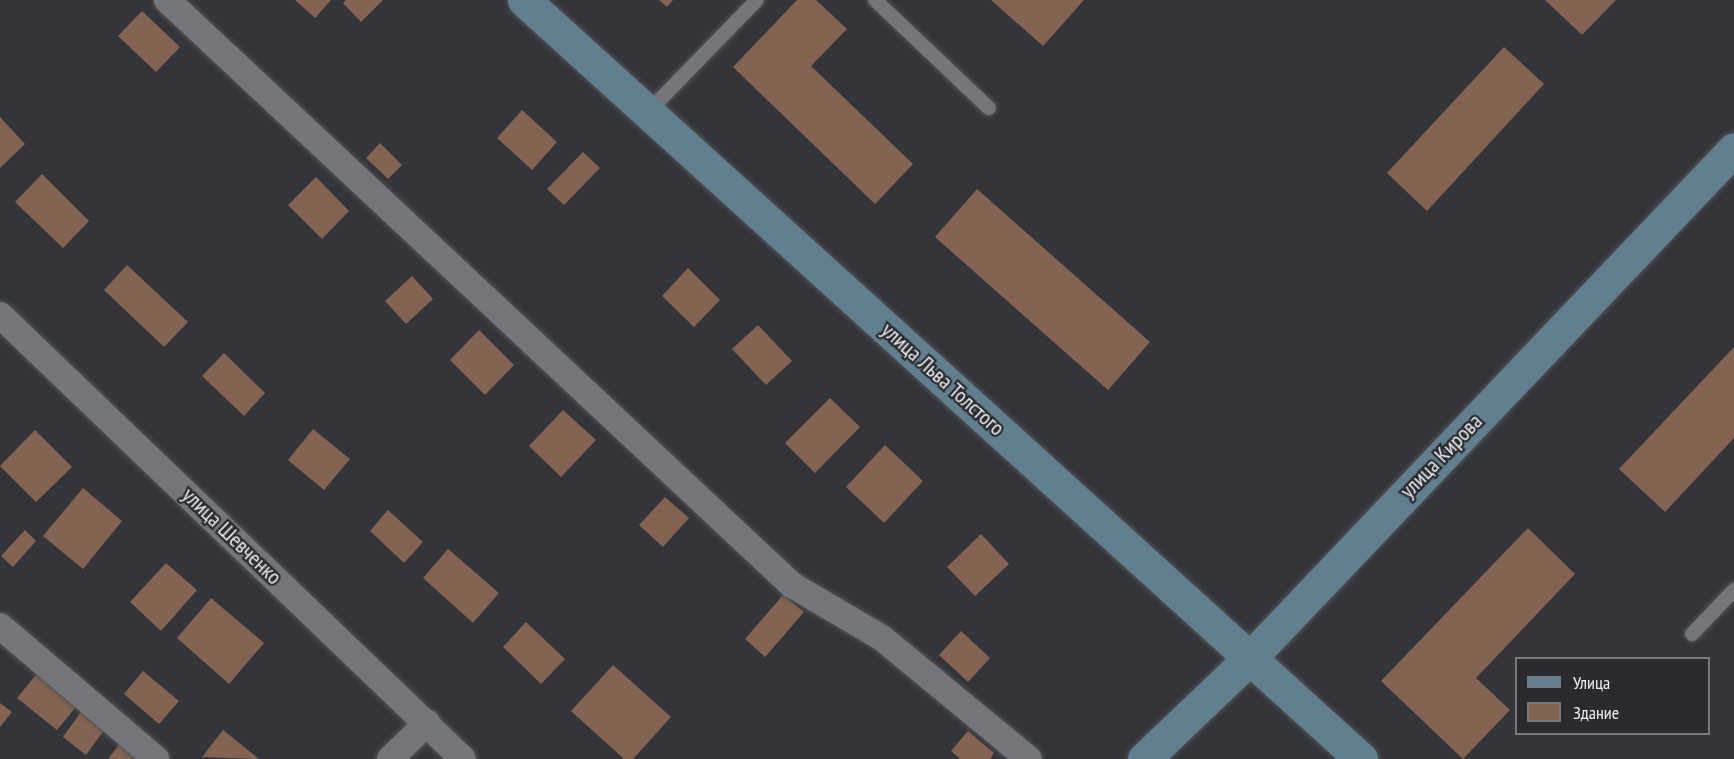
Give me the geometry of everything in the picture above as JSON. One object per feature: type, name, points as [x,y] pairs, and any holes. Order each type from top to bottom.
[{"type":"street","points":[[167,0],[792,585],[882,638],[1029,759]]},
{"type":"street","name":"улица Льва Толстого","points":[[524,0],[1361,759]]},
{"type":"street","name":"улица Кирова","points":[[1144,759],[1250,658],[1734,149]]},
{"type":"street","name":"улица Шевченко","points":[[0,315],[463,759]]},
{"type":"street","points":[[0,626],[156,759]]},
{"type":"street","points":[[390,759],[427,723]]},
{"type":"lane","points":[[648,112],[757,0]]},
{"type":"lane","points":[[875,0],[989,108]]},
{"type":"lane","points":[[1692,634],[1734,590]]},
{"type":"building","points":[[295,0],[331,0],[315,18]]},
{"type":"building","points":[[346,0],[383,0],[361,22],[343,3]]},
{"type":"building","points":[[659,0],[673,0],[667,7]]},
{"type":"building","points":[[797,0],[816,0],[847,29],[811,66],[913,164],[875,204],[733,67]]},
{"type":"building","points":[[991,0],[1084,0],[1043,46]]},
{"type":"building","points":[[1545,0],[1616,0],[1582,35]]},
{"type":"building","points":[[142,11],[180,47],[156,72],[118,36]]},
{"type":"building","points":[[1504,47],[1544,84],[1427,211],[1387,173]]},
{"type":"building","points":[[522,110],[557,142],[532,170],[497,138]]},
{"type":"building","points":[[0,117],[25,144],[0,168]]},
{"type":"building","points":[[380,143],[402,165],[388,179],[366,158]]},
{"type":"building","points":[[583,152],[600,168],[564,205],[547,189]]},
{"type":"building","points":[[42,174],[89,221],[63,248],[15,202]]},
{"type":"building","points":[[316,177],[349,211],[322,239],[288,205]]},
{"type":"building","points":[[977,189],[1150,342],[1108,390],[935,237]]},
{"type":"building","points":[[127,265],[188,322],[164,347],[104,290]]},
{"type":"building","points":[[688,268],[720,300],[694,327],[662,296]]},
{"type":"building","points":[[412,276],[433,299],[406,324],[385,301]]},
{"type":"building","points":[[758,325],[792,361],[766,385],[732,349]]},
{"type":"building","points":[[479,330],[514,365],[485,395],[450,360]]},
{"type":"building","points":[[1734,347],[1734,438],[1665,512],[1619,469]]},
{"type":"building","points":[[224,353],[265,393],[244,416],[202,376]]},
{"type":"building","points":[[830,398],[860,427],[815,473],[785,443]]},
{"type":"building","points":[[563,410],[596,440],[561,477],[529,446]]},
{"type":"building","points":[[313,429],[350,459],[324,490],[288,460]]},
{"type":"building","points":[[35,430],[72,467],[36,502],[0,466]]},
{"type":"building","points":[[885,445],[923,481],[884,523],[846,487]]},
{"type":"building","points":[[83,488],[122,521],[83,569],[43,536]]},
{"type":"building","points":[[665,497],[689,518],[663,547],[639,525]]},
{"type":"building","points":[[388,510],[423,542],[404,563],[370,531]]},
{"type":"building","points":[[1528,528],[1575,574],[1476,678],[1510,710],[1463,759],[1381,681]]},
{"type":"building","points":[[25,530],[36,541],[13,567],[1,556]]},
{"type":"building","points":[[981,534],[1009,564],[975,596],[947,567]]},
{"type":"building","points":[[448,549],[499,593],[473,623],[423,578]]},
{"type":"building","points":[[166,563],[197,590],[161,631],[130,602]]},
{"type":"building","points":[[783,595],[804,612],[765,657],[745,639]]},
{"type":"building","points":[[211,598],[264,643],[229,684],[177,638]]},
{"type":"building","points":[[526,622],[565,659],[541,684],[503,647]]},
{"type":"building","points":[[961,631],[990,658],[968,682],[939,655]]},
{"type":"building","points":[[613,665],[671,717],[633,759],[624,759],[571,711]]},
{"type":"building","points":[[40,670],[80,702],[57,730],[17,698]]},
{"type":"building","points":[[143,671],[179,701],[159,724],[124,694]]},
{"type":"building","points":[[0,703],[12,712],[0,727]]},
{"type":"building","points":[[81,712],[105,729],[86,755],[63,737]]},
{"type":"building","points":[[223,730],[259,759],[202,757]]},
{"type":"building","points":[[968,731],[994,753],[990,759],[960,759],[951,751]]},
{"type":"building","points":[[125,737],[152,759],[108,759]]}]
